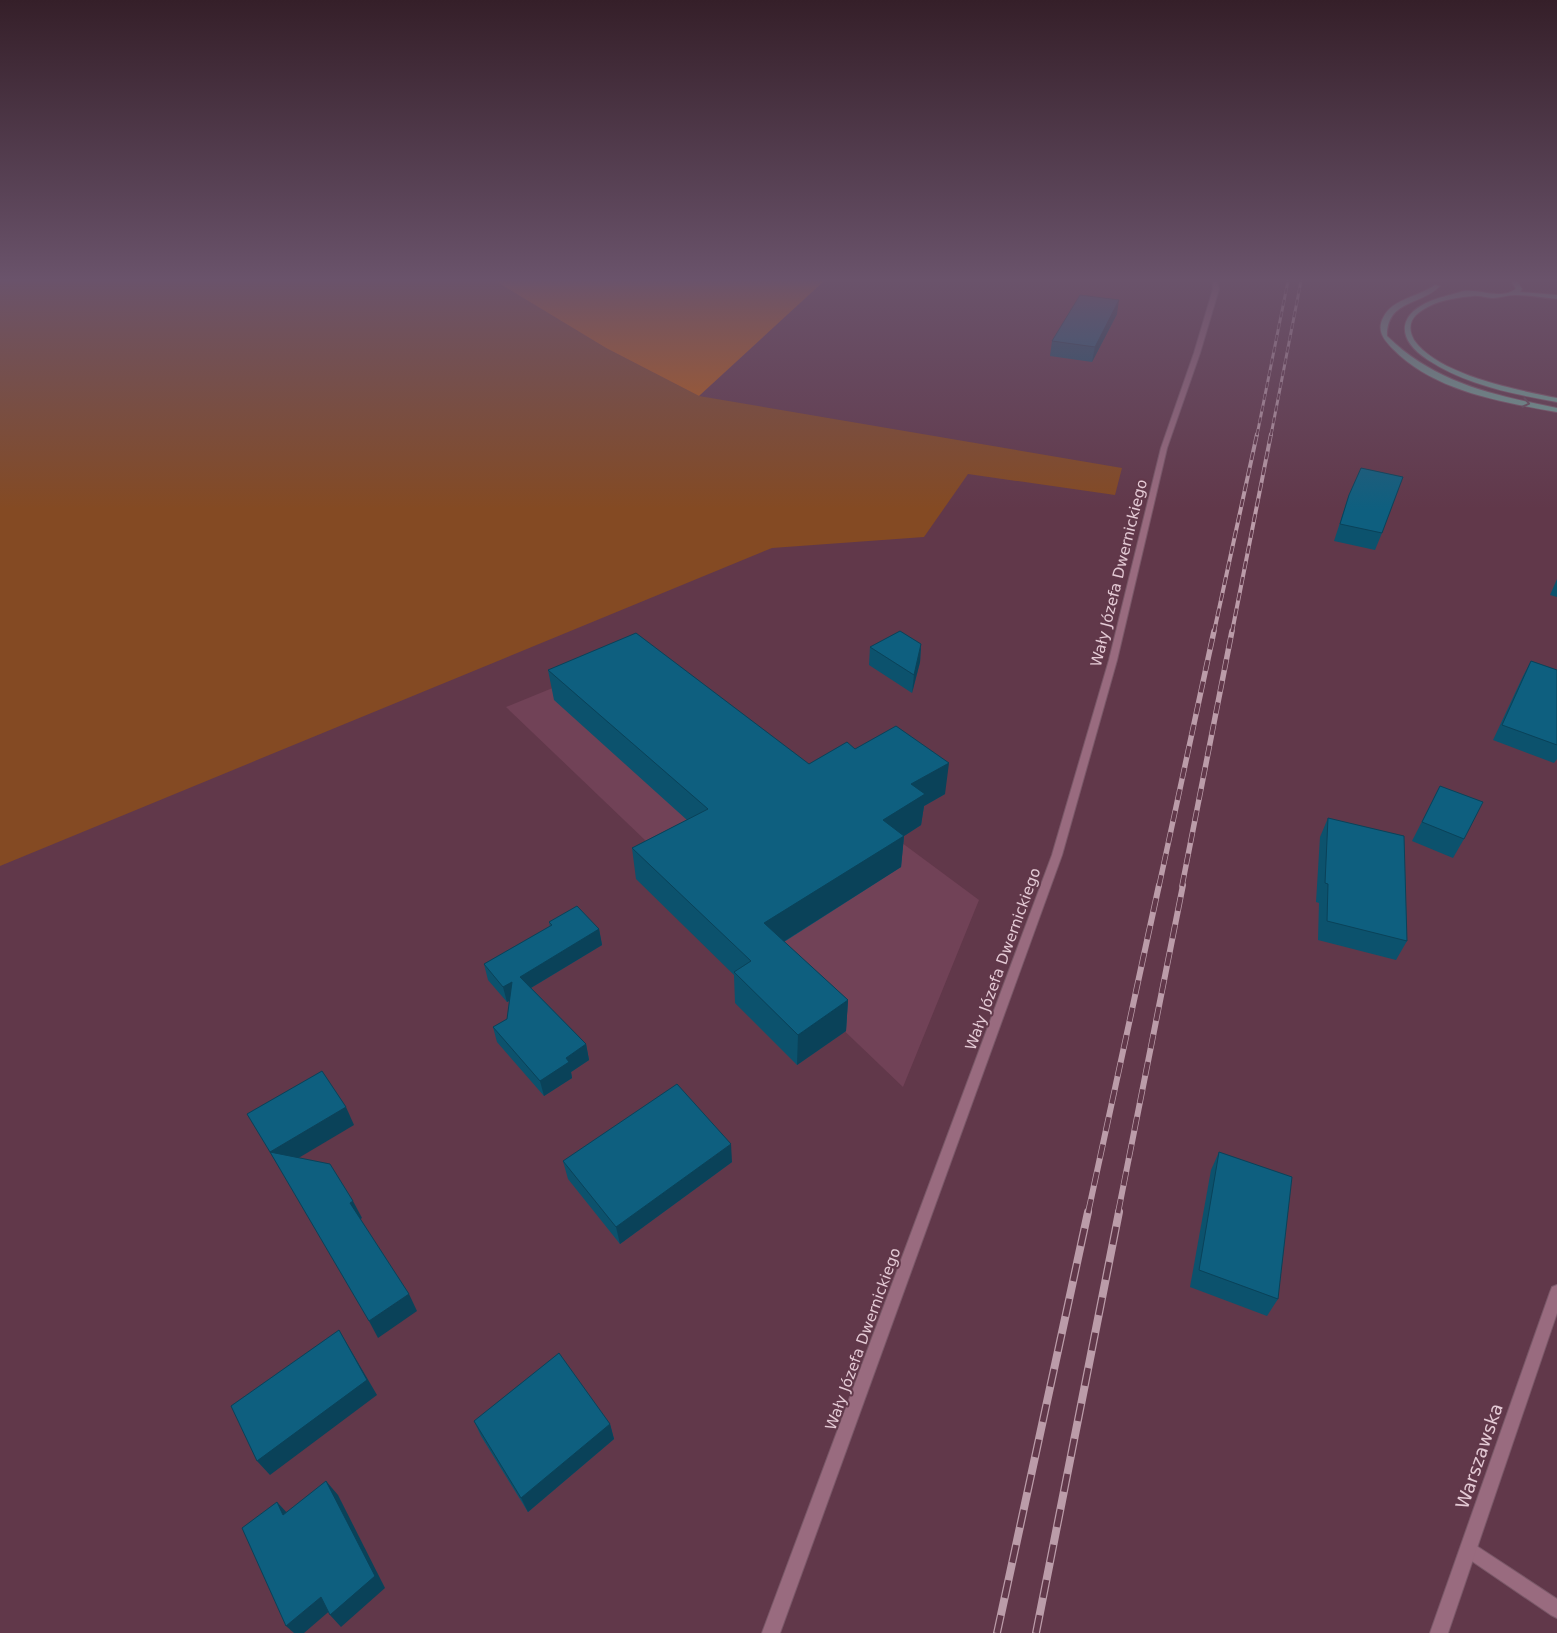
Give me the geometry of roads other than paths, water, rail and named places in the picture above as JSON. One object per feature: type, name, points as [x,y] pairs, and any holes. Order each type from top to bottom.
[{"type":"main road","points":[[1406,357],[1424,369],[1475,390],[1557,410]]},
{"type":"main road","points":[[1428,357],[1468,377],[1512,390],[1557,400]]},
{"type":"street","name":"Wały Józefa Dwernickiego","points":[[771,1633],[1058,855],[1113,660],[1164,448],[1196,357]]},
{"type":"street","name":"Warszawska","points":[[1439,1633],[1557,1292]]},
{"type":"street","points":[[1469,1548],[1557,1609]]},
{"type":"railway","points":[[1257,435],[1273,357]]},
{"type":"railway","points":[[1271,435],[1286,357]]},
{"type":"railway","points":[[1214,632],[1257,434]]},
{"type":"railway","points":[[1232,632],[1271,434]]},
{"type":"railway","points":[[1159,886],[1214,631]]},
{"type":"railway","points":[[1182,886],[1232,631]]},
{"type":"railway","points":[[1088,1213],[1159,885]]},
{"type":"railway","points":[[1118,1213],[1183,885]]},
{"type":"railway","points":[[997,1633],[1088,1212]]},
{"type":"railway","points":[[1036,1633],[1119,1212]]}]
